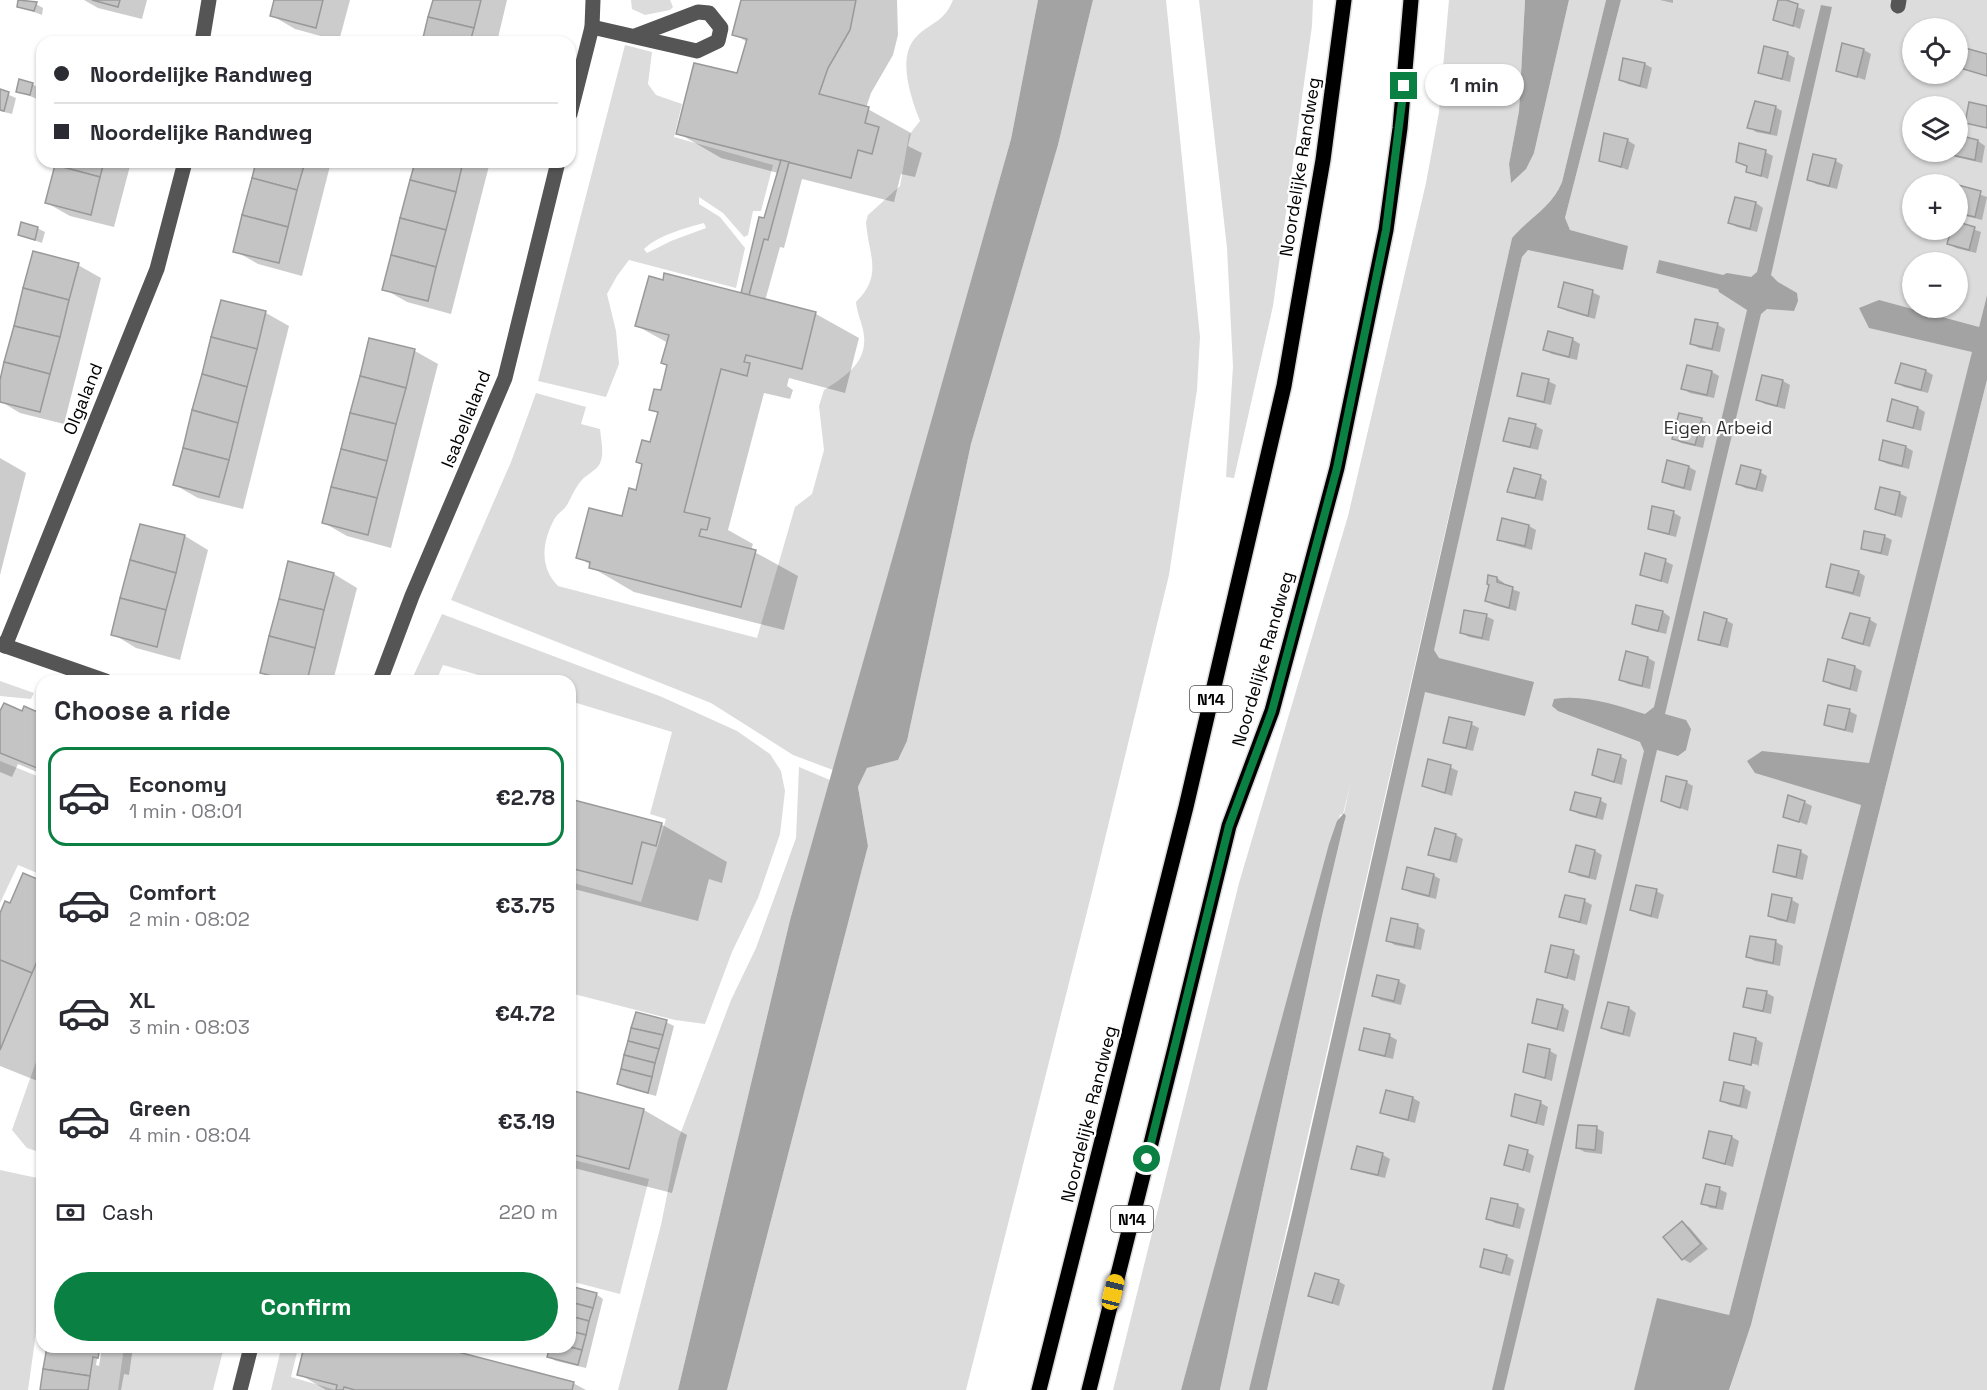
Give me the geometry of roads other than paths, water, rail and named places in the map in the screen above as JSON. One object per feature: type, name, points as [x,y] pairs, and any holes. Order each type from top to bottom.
[{"type":"main road","name":"Noordelijke Randweg","points":[[1040,1390],[1186,807],[1284,386],[1323,160],[1344,0]]},
{"type":"main road","name":"Noordelijke Randweg","points":[[1089,1390],[1229,826],[1272,711],[1337,468],[1386,230],[1400,128],[1411,0]]},
{"type":"street","points":[[203,36],[209,0]]},
{"type":"street","points":[[576,90],[592,27],[593,0]]},
{"type":"street","points":[[592,27],[697,51],[718,41],[721,28],[709,13],[698,12],[635,36]]},
{"type":"street","name":"Olgaland","points":[[3,645],[157,269],[183,168]]},
{"type":"street","name":"Isabellaland","points":[[382,675],[412,596],[505,378],[557,168]]},
{"type":"street","points":[[3,645],[89,675]]},
{"type":"street","points":[[240,1390],[249,1353]]},
{"type":"park label","name":"Eigen Arbeid","points":[[1718,428]]}]
